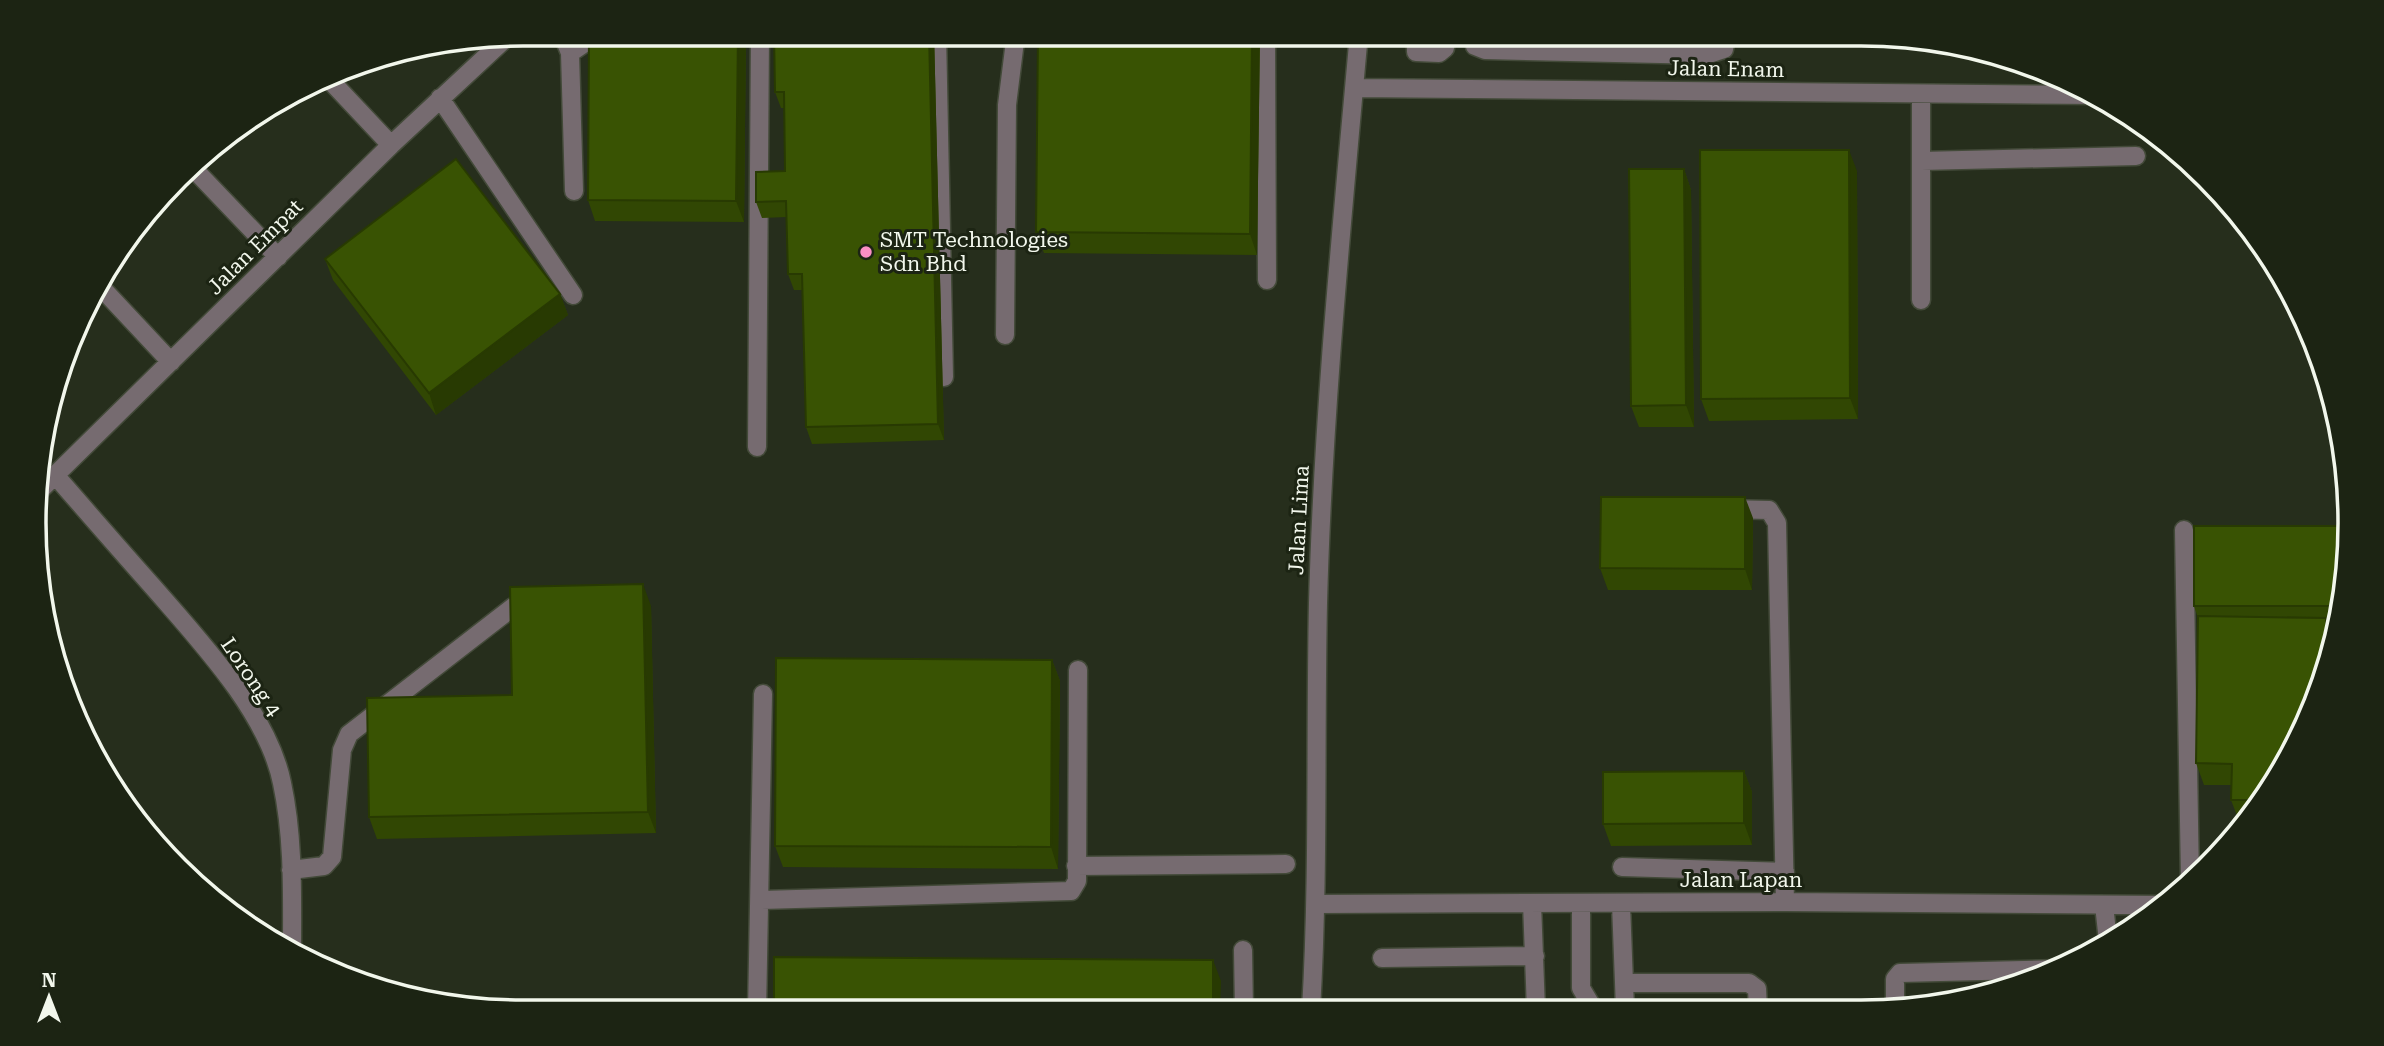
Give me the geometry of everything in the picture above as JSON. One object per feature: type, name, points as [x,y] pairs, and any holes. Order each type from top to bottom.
[{"type":"street","points":[[567,46],[570,53],[574,191]]},
{"type":"street","points":[[570,53],[580,46]]},
{"type":"street","points":[[757,447],[760,46]]},
{"type":"street","points":[[937,46],[944,377]]},
{"type":"street","points":[[1004,335],[1007,105],[1014,46]]},
{"type":"street","points":[[1266,46],[1267,280]]},
{"type":"street","name":"Jalan Lima","points":[[1312,1000],[1317,904],[1318,604],[1327,400],[1358,46]]},
{"type":"street","points":[[1416,46],[1416,52],[1439,53],[1446,46]]},
{"type":"street","points":[[1475,46],[1485,50],[1706,55],[1724,49],[1725,46]]},
{"type":"street","name":"Jalan Empat","points":[[48,482],[494,47]]},
{"type":"street","points":[[334,85],[391,145]]},
{"type":"street","name":"Jalan Enam","points":[[1354,88],[2073,96]]},
{"type":"street","points":[[1921,94],[1921,300]]},
{"type":"street","points":[[440,98],[573,295]]},
{"type":"street","points":[[1921,161],[2137,156]]},
{"type":"street","points":[[198,173],[278,257]]},
{"type":"street","points":[[105,292],[171,362]]},
{"type":"street","name":"Lorong 4","points":[[55,475],[199,641],[245,705],[266,740],[282,781],[291,870],[292,941]]},
{"type":"street","points":[[1713,509],[1769,510],[1777,523],[1785,902]]},
{"type":"street","points":[[2185,530],[2190,869]]},
{"type":"street","points":[[291,870],[324,866],[332,857],[341,750],[349,734],[513,607]]},
{"type":"street","points":[[760,900],[1071,891],[1077,881],[1078,670]]},
{"type":"street","points":[[757,1000],[763,694]]},
{"type":"street","points":[[1076,866],[1286,864]]},
{"type":"street","points":[[1622,867],[1784,872]]},
{"type":"street","name":"Jalan Lapan","points":[[1317,904],[1785,902],[2148,905]]},
{"type":"street","points":[[1532,903],[1536,1000]]},
{"type":"street","points":[[1581,904],[1581,988],[1588,1000]]},
{"type":"street","points":[[1621,904],[1625,1000]]},
{"type":"street","points":[[2104,905],[2107,932]]},
{"type":"street","points":[[1243,950],[1244,1000]]},
{"type":"street","points":[[1382,958],[1535,956]]},
{"type":"street","points":[[1895,999],[1895,979],[1900,973],[2028,970]]},
{"type":"street","points":[[1624,983],[1749,984],[1757,989],[1758,1000]]},
{"type":"building","points":[[589,46],[738,46],[736,201],[588,200]]},
{"type":"building","name":"SMT Technologies Sdn Bhd","points":[[774,46],[929,46],[938,424],[806,427],[802,274],[788,274],[786,201],[756,202],[756,172],[785,171],[784,92],[775,92]]},
{"type":"building","points":[[1038,46],[1252,46],[1250,234],[1036,232]]},
{"type":"building","points":[[1700,150],[1849,150],[1850,398],[1701,399]]},
{"type":"building","points":[[456,159],[560,294],[429,393],[325,259]]},
{"type":"building","points":[[1629,169],[1684,169],[1686,405],[1631,406]]},
{"type":"building","points":[[1601,497],[1745,497],[1745,569],[1600,568]]},
{"type":"building","points":[[2194,526],[2338,526],[2331,606],[2194,606]]},
{"type":"building","points":[[643,584],[648,812],[369,817],[367,698],[512,695],[510,587]]},
{"type":"building","points":[[2198,616],[2326,618],[2322,647],[2302,706],[2275,762],[2250,800],[2231,800],[2232,764],[2196,763]]},
{"type":"building","points":[[776,658],[1052,660],[1051,847],[775,846]]},
{"type":"building","points":[[1744,771],[1744,823],[1603,824],[1603,772]]},
{"type":"building","points":[[774,957],[1213,960],[1213,1000],[774,1000]]},
{"type":"place","name":"SMT Technologies Sdn Bhd","points":[[866,252]]}]
